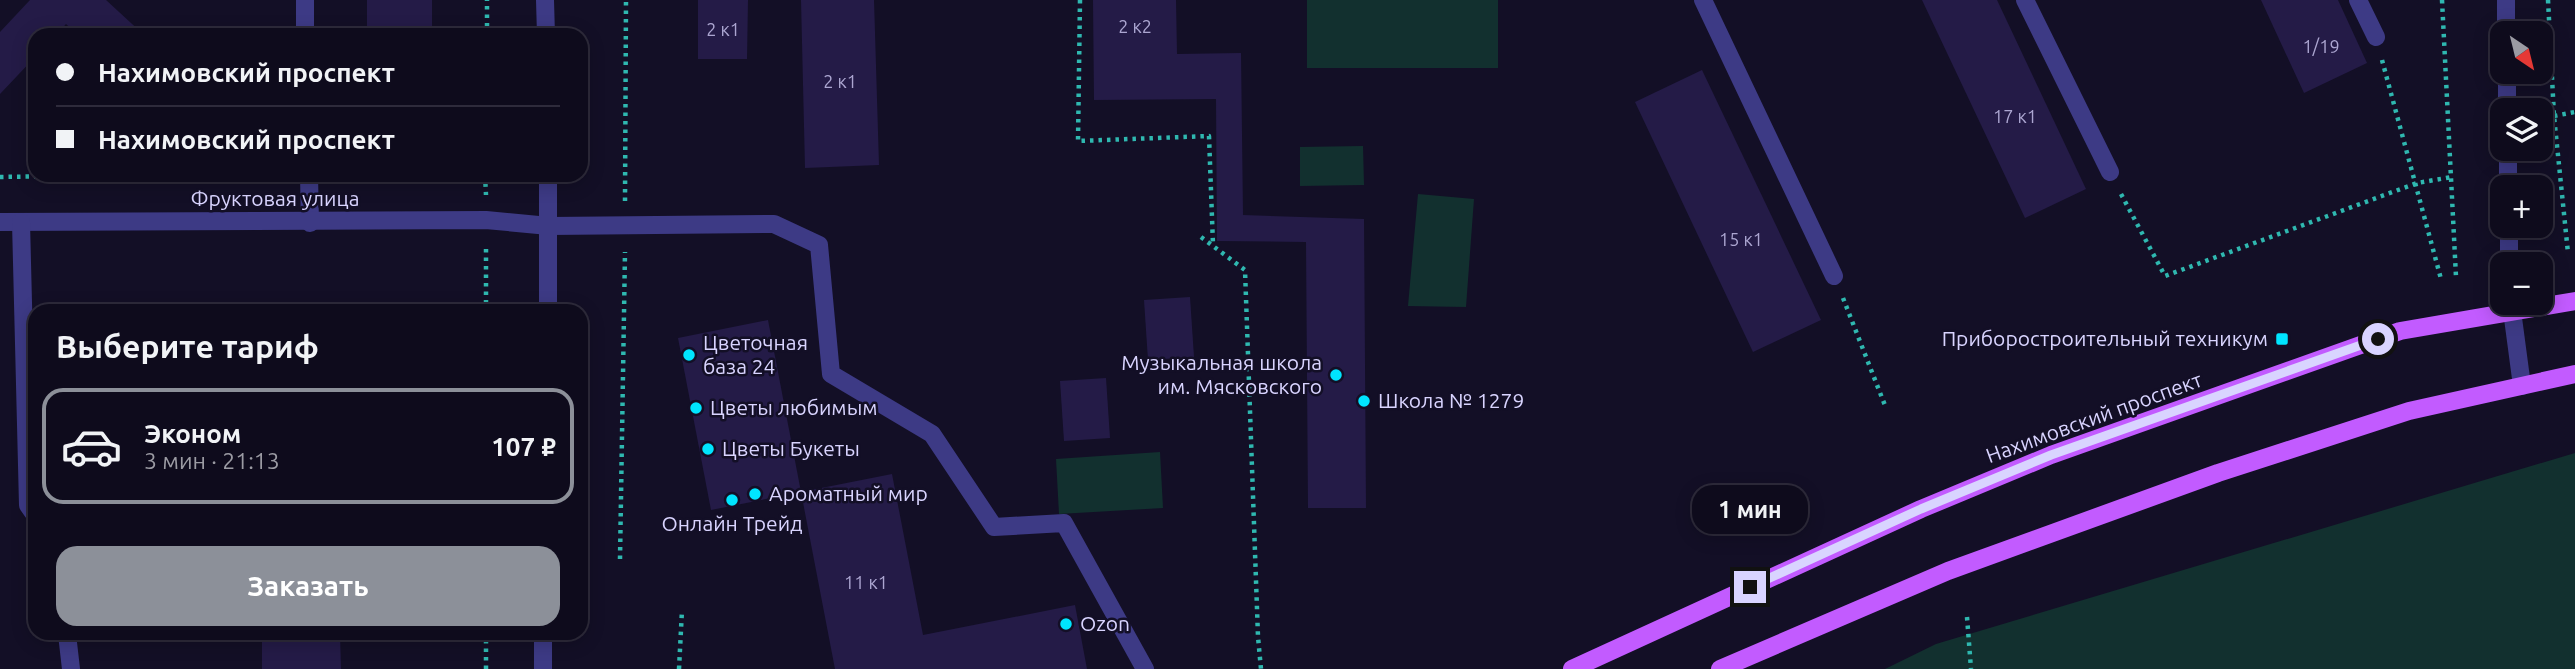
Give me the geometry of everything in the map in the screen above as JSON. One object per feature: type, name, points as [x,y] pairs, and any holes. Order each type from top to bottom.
[{"type":"main road","name":"Нахимовский проспект","points":[[2553,303],[2575,301]]},
{"type":"main road","name":"Нахимовский проспект","points":[[1572,669],[1921,509],[2051,455],[2400,331],[2490,313]]},
{"type":"main road","points":[[1720,669],[1948,571],[2218,473],[2409,411],[2575,374]]},
{"type":"street","points":[[305,0],[306,28]]},
{"type":"street","points":[[545,0],[546,28]]},
{"type":"street","points":[[1703,0],[1834,276]]},
{"type":"street","points":[[2025,0],[2110,172]]},
{"type":"street","points":[[2358,0],[2376,37]]},
{"type":"street","points":[[2506,0],[2507,21]]},
{"type":"street","points":[[309,182],[310,223]]},
{"type":"street","points":[[548,182],[548,304]]},
{"type":"street","name":"Фруктовая улица","points":[[0,222],[310,223],[486,220],[549,226],[774,224],[819,245],[831,374],[932,434],[995,527],[1064,523],[1145,669]]},
{"type":"street","points":[[22,222],[28,506]]},
{"type":"street","points":[[2513,315],[2522,386]]},
{"type":"street","points":[[68,640],[71,669]]},
{"type":"street","points":[[543,640],[543,669]]},
{"type":"path","points":[[487,0],[487,28]]},
{"type":"path","points":[[620,559],[626,0]]},
{"type":"path","points":[[1080,0],[1078,141],[1209,136],[1213,246]]},
{"type":"path","points":[[2442,0],[2456,277]]},
{"type":"path","points":[[2548,0],[2554,116],[2568,253]]},
{"type":"path","points":[[2376,37],[2441,279]]},
{"type":"path","points":[[2554,116],[2575,112]]},
{"type":"path","points":[[2110,172],[2165,276],[2417,183],[2452,177]]},
{"type":"path","points":[[0,177],[28,177]]},
{"type":"path","points":[[1201,237],[1245,270],[1261,669]]},
{"type":"path","points":[[1834,276],[1886,408]]},
{"type":"path","points":[[679,669],[682,610]]},
{"type":"path","points":[[1967,617],[1971,669]]},
{"type":"path","points":[[486,640],[486,669]]},
{"type":"green space","points":[[1307,0],[1498,0],[1498,68],[1307,68]]},
{"type":"green space","points":[[1363,146],[1364,185],[1300,186],[1300,147]]},
{"type":"green space","points":[[1418,194],[1474,199],[1466,307],[1408,306]]},
{"type":"green space","points":[[1160,452],[1163,508],[1059,514],[1056,459]]},
{"type":"green space","points":[[2575,453],[2575,669],[1885,669],[1936,644]]},
{"type":"building","points":[[30,0],[106,0],[136,28],[70,28],[66,24],[62,28],[28,28],[28,64],[0,94],[0,32]]},
{"type":"building","points":[[367,0],[432,0],[432,28],[367,28]]},
{"type":"building","points":[[698,0],[748,0],[747,59],[698,59]]},
{"type":"building","points":[[801,0],[874,0],[879,165],[805,168]]},
{"type":"building","points":[[1093,0],[1176,0],[1177,54],[1241,53],[1243,215],[1364,219],[1366,508],[1308,508],[1306,242],[1217,241],[1216,99],[1094,100]]},
{"type":"building","points":[[1922,0],[1997,0],[2086,189],[2025,218]]},
{"type":"building","points":[[2261,0],[2338,0],[2367,63],[2304,93]]},
{"type":"building","points":[[1702,70],[1821,320],[1753,352],[1635,102]]},
{"type":"building","points":[[1190,297],[1194,357],[1148,360],[1144,300]]},
{"type":"building","points":[[768,320],[801,492],[711,510],[678,338]]},
{"type":"building","points":[[1106,378],[1110,438],[1064,441],[1060,381]]},
{"type":"building","points":[[892,474],[923,635],[1075,605],[1087,669],[835,669],[801,492]]},
{"type":"building","points":[[262,640],[340,640],[341,669],[262,669]]},
{"type":"place","name":"Приборостроительный техникум","points":[[2282,339]]},
{"type":"place","name":"Цветочная база 24","points":[[689,355]]},
{"type":"place","name":"Музыкальная школа им. Мясковского","points":[[1336,375]]},
{"type":"place","name":"Школа № 1279","points":[[1364,401]]},
{"type":"place","name":"Цветы любимым","points":[[696,408]]},
{"type":"place","name":"Цветы Букеты","points":[[708,449]]},
{"type":"place","name":"Ароматный мир","points":[[755,494]]},
{"type":"place","name":"Онлайн Трейд","points":[[732,500]]},
{"type":"place","name":"Ozon","points":[[1066,624]]},
{"type":"route","points":[[1750,587],[1921,509],[2051,455],[2378,339]]}]
